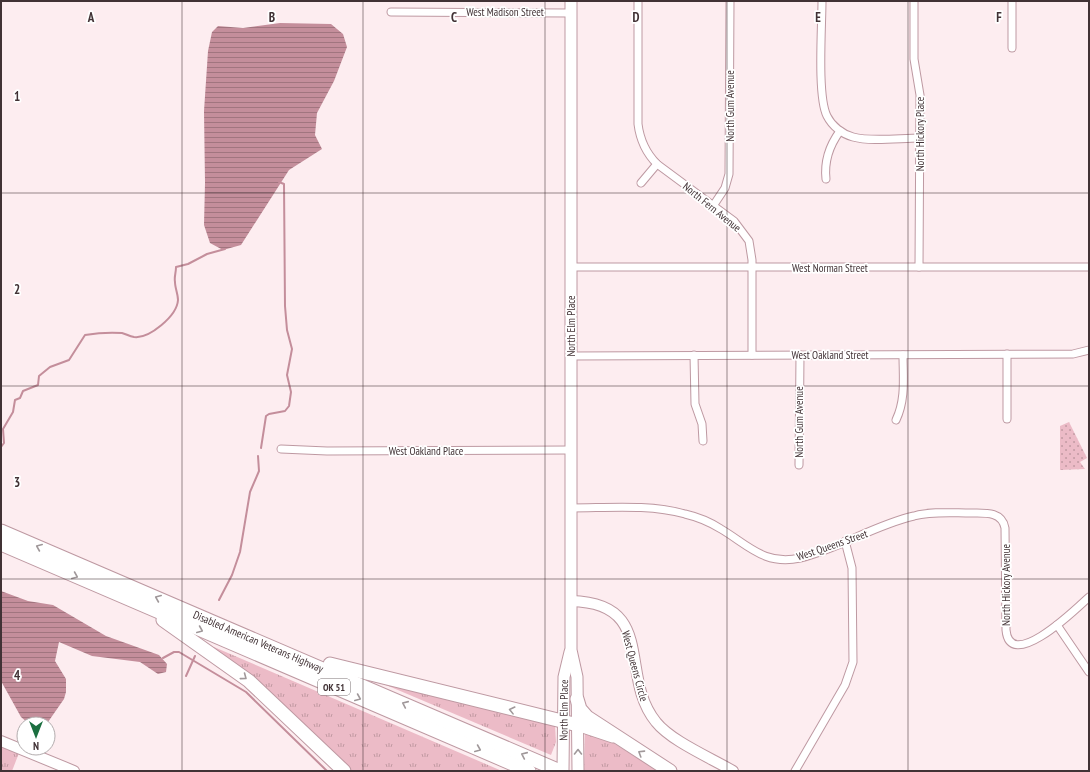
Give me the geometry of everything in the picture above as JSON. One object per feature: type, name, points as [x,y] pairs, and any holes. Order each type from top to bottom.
[{"type":"highway","name":"Disabled American Veterans Highway","points":[[1,531],[560,771]]},
{"type":"highway","name":"Disabled American Veterans Highway","points":[[1,544],[528,771]]},
{"type":"highway","points":[[139,603],[250,681],[344,771]]},
{"type":"highway","points":[[294,656],[578,729],[613,736]]},
{"type":"highway","points":[[577,699],[582,713],[613,736],[670,771]]},
{"type":"main road","name":"North Elm Place","points":[[572,1],[571,650],[577,677],[578,771]]},
{"type":"main road","name":"North Elm Place","points":[[563,771],[564,677],[571,650]]},
{"type":"street","name":"North Fern Avenue","points":[[638,1],[639,130],[646,151],[657,164],[738,225],[745,234],[751,248],[752,355]]},
{"type":"street","name":"North Gum Avenue","points":[[713,206],[727,185],[730,174],[730,1]]},
{"type":"street","points":[[822,1],[822,101],[827,117],[840,131],[860,138],[920,138]]},
{"type":"street","name":"North Hickory Place","points":[[914,1],[914,59],[920,90],[919,267]]},
{"type":"street","points":[[1012,1],[1012,48]]},
{"type":"street","name":"West Madison Street","points":[[391,12],[572,13]]},
{"type":"street","points":[[826,179],[826,158],[840,131]]},
{"type":"street","points":[[641,183],[657,164]]},
{"type":"street","name":"West Norman Street","points":[[571,268],[1089,267]]},
{"type":"street","name":"West Oakland Street","points":[[571,356],[1074,354],[1089,350]]},
{"type":"street","points":[[1007,354],[1007,419]]},
{"type":"street","points":[[694,355],[695,404],[702,424],[703,441]]},
{"type":"street","name":"North Gum Avenue","points":[[799,465],[800,355]]},
{"type":"street","points":[[896,420],[903,398],[903,355]]},
{"type":"street","name":"West Oakland Place","points":[[281,449],[571,450]]},
{"type":"street","name":"West Queens Street","points":[[571,508],[655,510],[683,513],[710,523],[751,550],[775,558],[799,558],[920,514],[990,513],[998,516],[1004,522]]},
{"type":"street","name":"North Hickory Avenue","points":[[1004,522],[1006,538],[1006,630],[1008,640],[1014,644],[1032,642],[1058,625]]},
{"type":"street","points":[[795,771],[845,685],[853,662],[853,575],[851,560],[845,541]]},
{"type":"street","points":[[1089,597],[1058,625],[1089,672]]},
{"type":"street","name":"West Queens Circle","points":[[571,601],[597,603],[615,613],[624,623],[628,634],[642,696],[647,709],[656,723],[676,739],[733,771]]},
{"type":"street","points":[[1,741],[74,771]]},
{"type":"green space","points":[[1069,422],[1087,458],[1080,462],[1085,469],[1060,470],[1060,426]]},
{"type":"green space","points":[[214,647],[502,771],[352,771],[265,689],[213,649]]},
{"type":"green space","points":[[379,682],[555,725],[556,742],[551,755]]},
{"type":"green space","points":[[585,730],[607,739],[658,771],[584,771]]},
{"type":"green space","points":[[1,747],[16,752],[16,756],[18,756],[12,771],[1,771]]},
{"type":"shaded area","points":[[280,23],[331,24],[343,34],[347,47],[334,81],[317,113],[315,135],[322,149],[289,170],[241,245],[223,250],[210,243],[204,225],[204,111],[208,51],[212,32],[218,26],[243,28]]},
{"type":"shaded area","points":[[1,591],[28,601],[53,605],[106,636],[159,655],[167,664],[166,672],[158,674],[140,662],[92,656],[59,642],[55,661],[66,679],[66,692],[64,699],[52,716],[20,716],[1,681]]},
{"type":"waterway","points":[[261,448],[266,416],[285,411],[289,406],[291,392],[287,375],[292,349],[287,330],[285,306],[284,184],[279,182]]},
{"type":"waterway","points":[[1,447],[4,443],[3,429],[13,412],[15,400],[20,398],[23,391],[38,385],[39,376],[50,367],[69,360],[85,335],[122,333],[134,337],[140,337],[154,330],[168,319],[176,306],[178,300],[175,286],[176,267],[188,264],[207,254],[225,249]]},
{"type":"waterway","points":[[219,600],[232,575],[240,552],[250,492],[259,471],[258,456]]},
{"type":"waterway","points":[[163,658],[174,652],[179,652],[246,692],[327,771]]},
{"type":"waterway","points":[[186,676],[195,656]]}]
